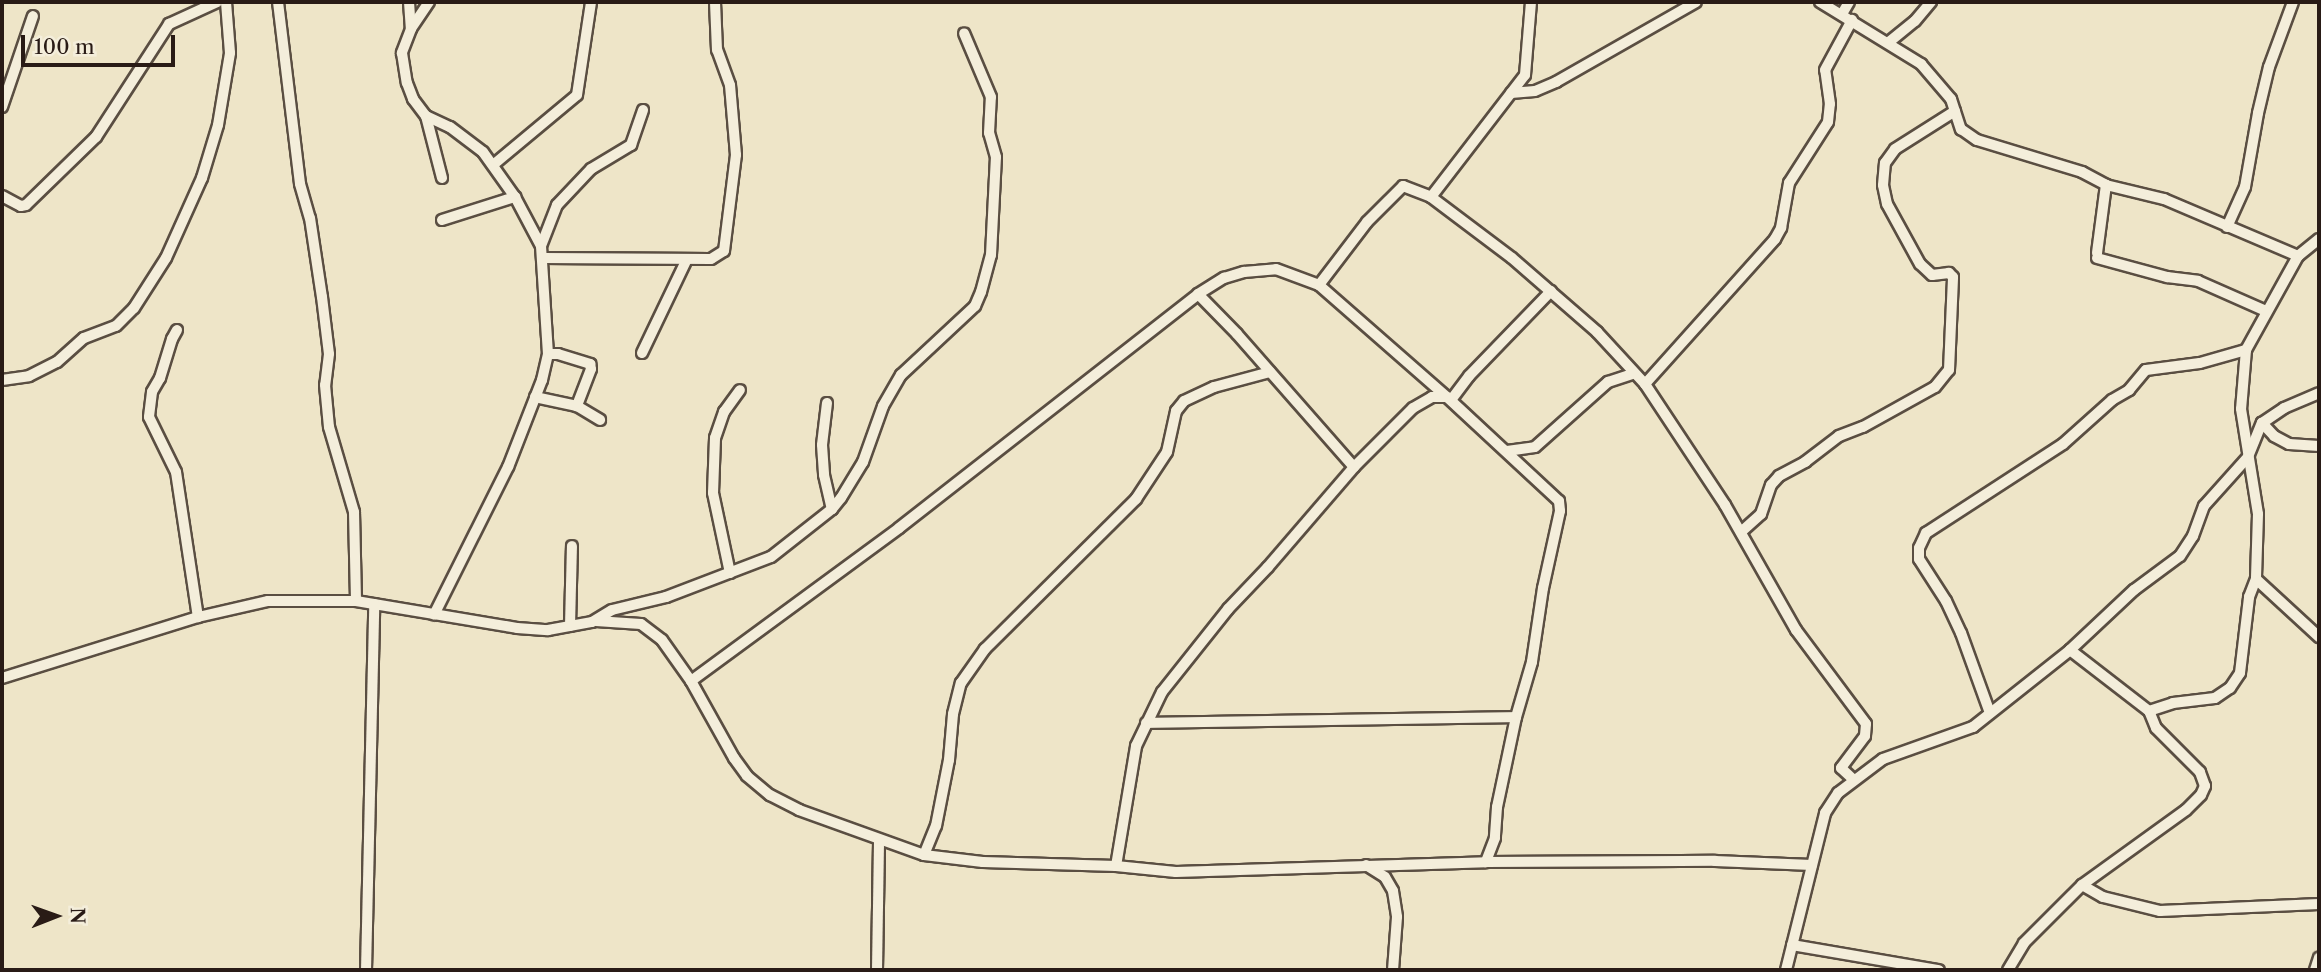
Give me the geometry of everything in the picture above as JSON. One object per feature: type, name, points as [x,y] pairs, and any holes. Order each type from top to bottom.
[{"type":"street","points":[[2,196],[21,206],[26,205],[96,137],[169,24],[217,2]]},
{"type":"street","points":[[2,380],[29,376],[57,362],[83,338],[116,326],[134,308],[166,258],[202,178],[218,125],[230,53],[226,2]]},
{"type":"street","points":[[278,2],[300,184],[310,219],[323,308],[328,354],[325,385],[329,427],[354,512],[356,601]]},
{"type":"street","points":[[410,2],[411,29]]},
{"type":"street","points":[[429,2],[411,29],[401,53],[414,99],[426,116],[442,178]]},
{"type":"street","points":[[493,166],[578,95],[591,2]]},
{"type":"street","points":[[543,258],[687,259],[718,257],[724,251],[736,155],[730,86],[718,50],[715,2]]},
{"type":"street","points":[[1431,197],[1490,125],[1527,70],[1531,2]]},
{"type":"street","points":[[1511,93],[1535,92],[1556,82],[1696,2]]},
{"type":"street","points":[[1820,2],[1889,42],[1920,64],[1947,94],[1961,129],[1977,140],[2082,173],[2106,185],[2164,200],[2298,256]]},
{"type":"street","points":[[1842,14],[1849,2]]},
{"type":"street","points":[[1889,42],[1915,21],[1931,2]]},
{"type":"street","points":[[2227,227],[2245,187],[2266,78],[2293,2]]},
{"type":"street","points":[[2,107],[33,16]]},
{"type":"street","points":[[1645,384],[1776,239],[1781,228],[1784,198],[1789,183],[1828,122],[1830,104],[1825,70],[1852,20]]},
{"type":"street","points":[[596,621],[612,610],[666,597],[771,556],[832,509],[852,482],[883,406],[901,375],[975,306],[988,268],[991,210],[997,177],[996,156],[989,133],[991,102],[964,33]]},
{"type":"street","points":[[541,246],[557,205],[591,169],[631,145],[643,110]]},
{"type":"street","points":[[1741,532],[1761,514],[1771,485],[1779,476],[1805,462],[1839,436],[1863,427],[1936,387],[1949,370],[1953,277],[1949,273],[1932,275],[1920,264],[1887,204],[1883,184],[1885,163],[1895,149],[1955,111]]},
{"type":"street","points":[[426,116],[475,144],[515,197],[541,246],[548,354],[508,467],[434,615]]},
{"type":"street","points":[[2106,185],[2097,255],[2167,277],[2198,281],[2266,311]]},
{"type":"street","points":[[1319,285],[1367,222],[1403,186],[1431,197],[1551,291],[1597,332],[1645,384],[1741,532],[1796,630],[1867,724],[1865,736],[1841,768],[1853,779]]},
{"type":"street","points":[[442,220],[515,197]]},
{"type":"street","points":[[2149,711],[2173,703],[2206,701],[2230,688],[2240,673],[2249,597],[2256,579],[2258,514],[2241,409],[2246,351],[2298,256],[2319,239]]},
{"type":"street","points":[[642,353],[687,259]]},
{"type":"street","points":[[691,681],[899,528],[1198,294],[1224,278],[1264,270],[1291,272],[1319,285],[1449,398],[1555,496],[1560,506],[1532,662],[1516,717],[1497,807],[1495,838],[1486,862]]},
{"type":"street","points":[[1449,398],[1551,291]]},
{"type":"street","points":[[1198,294],[1354,467]]},
{"type":"street","points":[[177,330],[160,378],[152,392],[149,417],[176,472],[198,617]]},
{"type":"street","points":[[1990,713],[1961,633],[1946,601],[1919,559],[1919,548],[1926,533],[2063,444],[2112,400],[2129,390],[2146,370],[2200,363],[2246,351]]},
{"type":"street","points":[[548,354],[558,354],[590,364],[591,369],[577,406]]},
{"type":"street","points":[[924,855],[936,826],[949,760],[953,715],[961,683],[985,649],[1136,499],[1167,452],[1174,417],[1184,401],[1214,387],[1270,372]]},
{"type":"street","points":[[1507,451],[1535,447],[1608,382],[1635,373]]},
{"type":"street","points":[[730,573],[713,493],[715,439],[724,412],[740,390]]},
{"type":"street","points":[[1786,970],[1825,813],[1838,793],[1853,779],[1883,759],[1973,727],[2070,650],[2134,590],[2180,556],[2193,536],[2204,506],[2248,457],[2262,423],[2284,408],[2319,393]]},
{"type":"street","points":[[535,397],[577,406],[600,420]]},
{"type":"street","points":[[1116,866],[1129,778],[1146,723],[1162,692],[1228,609],[1354,467],[1413,408],[1432,397],[1449,398]]},
{"type":"street","points":[[827,404],[823,455],[832,509]]},
{"type":"street","points":[[2262,423],[2274,436],[2289,444],[2319,446]]},
{"type":"street","points":[[570,626],[572,546]]},
{"type":"street","points":[[2256,579],[2319,637]]},
{"type":"street","points":[[2,678],[198,617],[268,601],[356,601],[517,628],[548,630],[596,621],[629,621],[649,628],[663,640],[691,681],[721,739],[747,776],[770,795],[799,810],[924,855],[1015,864],[1116,866],[1176,872],[1486,862],[1715,861],[1812,865]]},
{"type":"street","points":[[366,970],[374,604]]},
{"type":"street","points":[[2008,970],[2024,943],[2082,885],[2186,810],[2205,786],[2195,766],[2152,724],[2149,711],[2070,650]]},
{"type":"street","points":[[1146,723],[1516,717]]},
{"type":"street","points":[[877,970],[879,841]]},
{"type":"street","points":[[1364,864],[1385,877],[1393,891],[1396,917],[1393,970]]},
{"type":"street","points":[[2082,885],[2103,897],[2160,911],[2319,904]]},
{"type":"street","points":[[1792,945],[1939,970]]},
{"type":"street","points":[[2315,970],[2319,958]]}]
